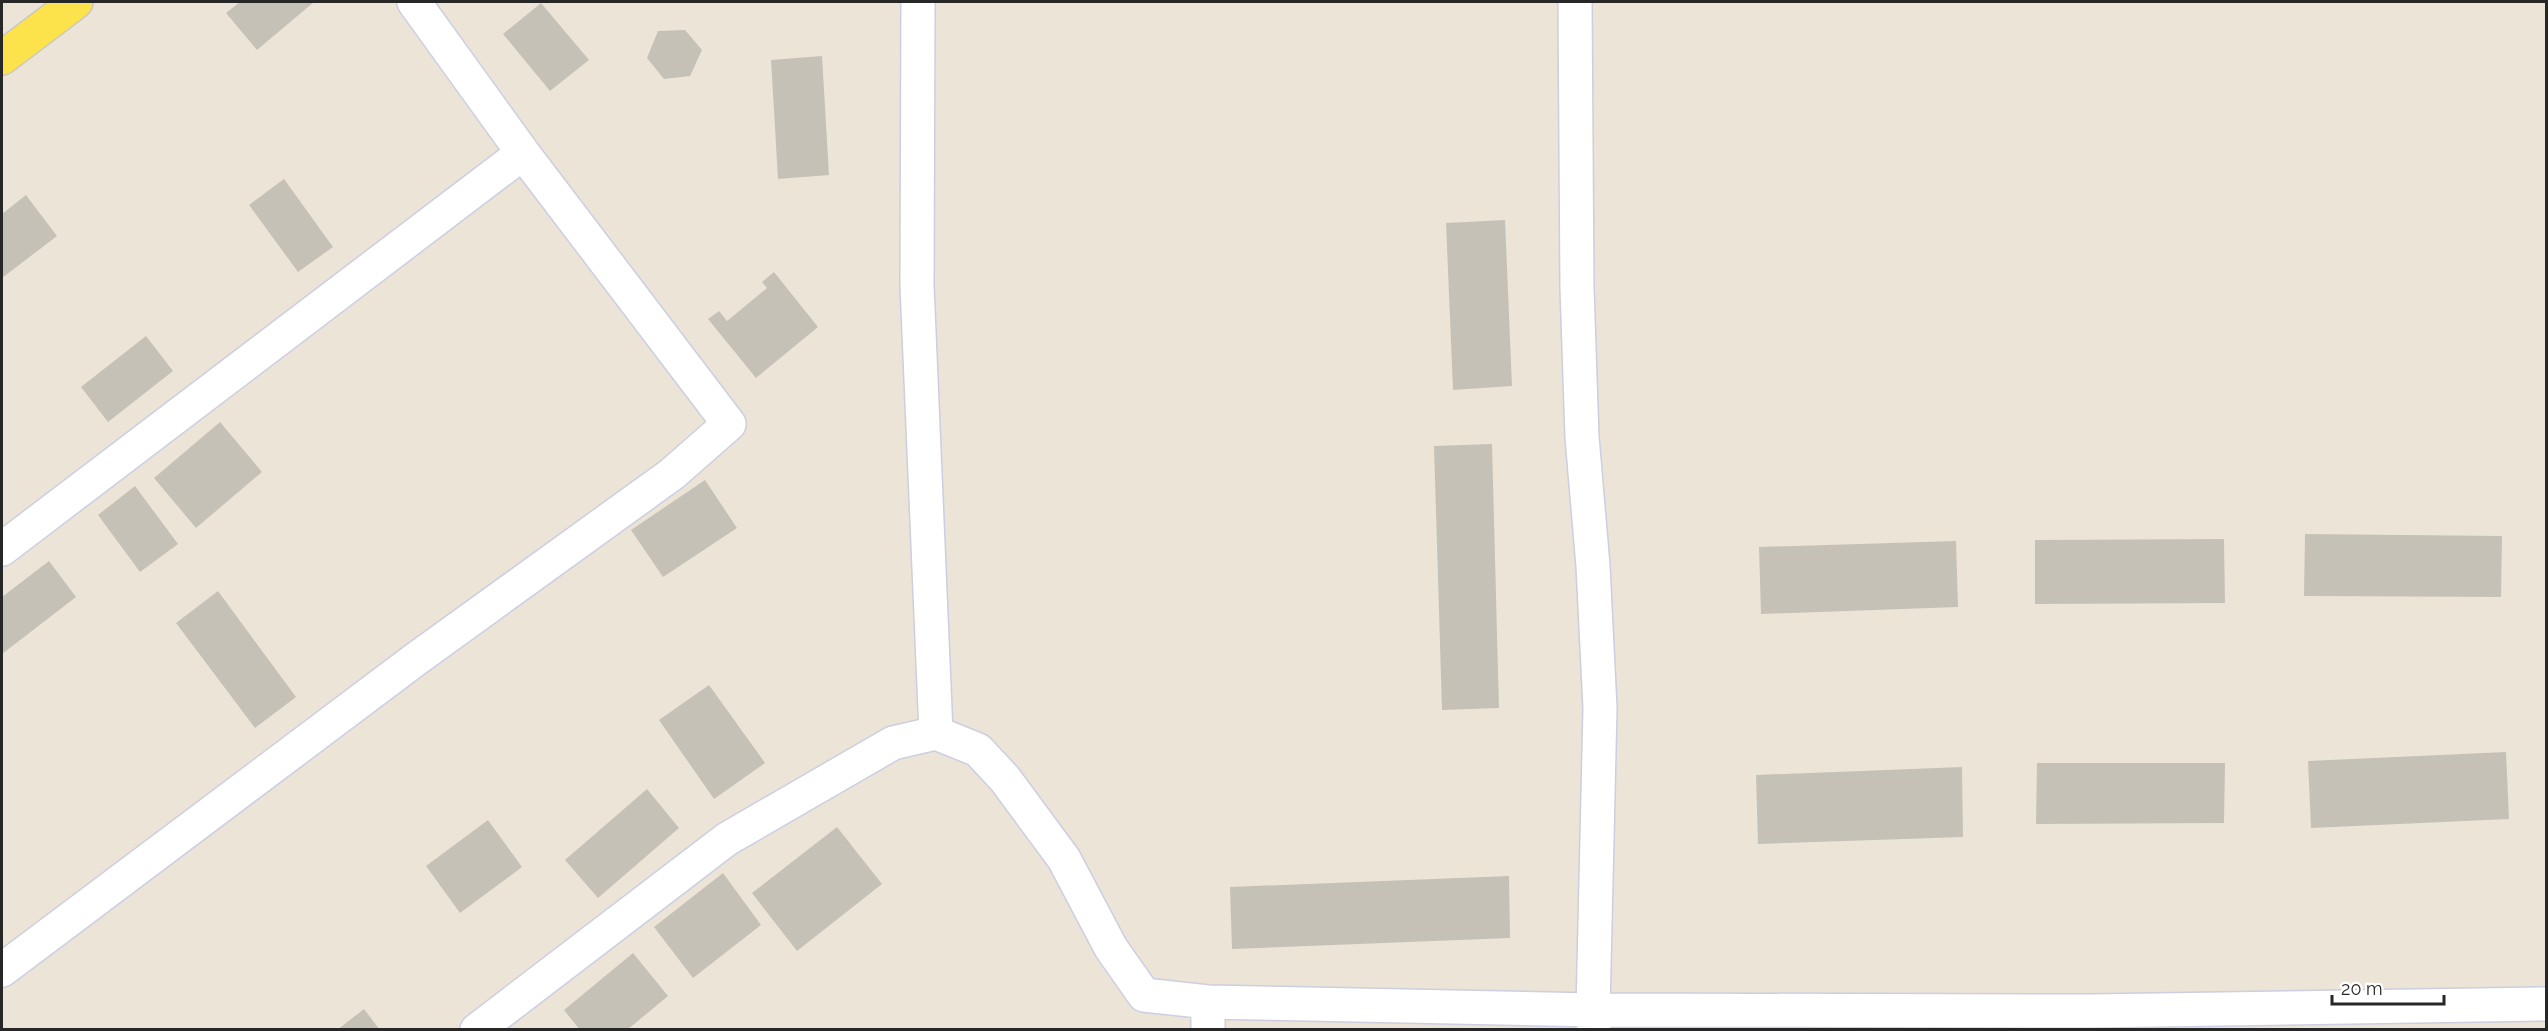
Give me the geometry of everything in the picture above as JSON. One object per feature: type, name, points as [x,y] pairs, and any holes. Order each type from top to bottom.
[{"type":"main road","points":[[2,58],[76,2]]},
{"type":"street","points":[[2,970],[416,659],[672,474],[729,423],[523,153],[414,2]]},
{"type":"street","points":[[918,2],[917,285],[936,733]]},
{"type":"street","points":[[1575,2],[1577,288],[1581,437],[1593,566],[1600,708],[1593,1020]]},
{"type":"street","points":[[2,549],[523,153]]},
{"type":"street","points":[[477,1029],[726,839],[893,743],[936,733],[978,750],[1005,779],[1064,859],[1111,948],[1144,994],[1208,1016],[1593,1020],[2547,1004]]},
{"type":"building","points":[[240,2],[314,2],[257,50],[226,13]]},
{"type":"building","points":[[541,3],[589,60],[550,91],[503,34]]},
{"type":"building","points":[[685,30],[702,50],[690,76],[664,79],[647,58],[658,31]]},
{"type":"building","points":[[822,56],[829,175],[778,179],[771,60]]},
{"type":"building","points":[[284,179],[333,247],[298,272],[249,205]]},
{"type":"building","points":[[26,195],[57,236],[2,278],[2,214]]},
{"type":"building","points":[[1505,220],[1512,386],[1453,390],[1446,223]]},
{"type":"building","points":[[774,272],[818,327],[756,378],[708,319],[719,311],[727,321],[767,288],[762,282]]},
{"type":"building","points":[[146,336],[173,371],[108,422],[81,387]]},
{"type":"building","points":[[220,422],[262,472],[196,528],[154,478]]},
{"type":"building","points":[[1492,444],[1499,708],[1442,710],[1434,446]]},
{"type":"building","points":[[705,480],[737,528],[663,577],[631,530]]},
{"type":"building","points":[[135,486],[178,544],[140,572],[98,515]]},
{"type":"building","points":[[2305,534],[2502,536],[2501,597],[2304,596]]},
{"type":"building","points":[[2224,539],[2225,603],[2035,604],[2035,540]]},
{"type":"building","points":[[1956,541],[1958,607],[1761,614],[1759,547]]},
{"type":"building","points":[[49,561],[76,597],[2,654],[2,597]]},
{"type":"building","points":[[218,591],[296,697],[255,728],[176,623]]},
{"type":"building","points":[[709,685],[765,763],[714,799],[659,720]]},
{"type":"building","points":[[2506,752],[2509,819],[2311,828],[2308,761]]},
{"type":"building","points":[[2037,763],[2225,763],[2224,823],[2036,824]]},
{"type":"building","points":[[1962,767],[1963,837],[1758,844],[1756,775]]},
{"type":"building","points":[[647,789],[679,828],[598,898],[565,860]]},
{"type":"building","points":[[488,820],[522,867],[460,913],[426,866]]},
{"type":"building","points":[[837,827],[882,884],[797,951],[752,893]]},
{"type":"building","points":[[723,873],[761,925],[693,978],[654,927]]},
{"type":"building","points":[[1509,876],[1510,938],[1232,949],[1230,887]]},
{"type":"building","points":[[633,953],[668,996],[627,1030],[580,1030],[564,1010]]},
{"type":"building","points":[[364,1009],[380,1030],[337,1030]]}]
